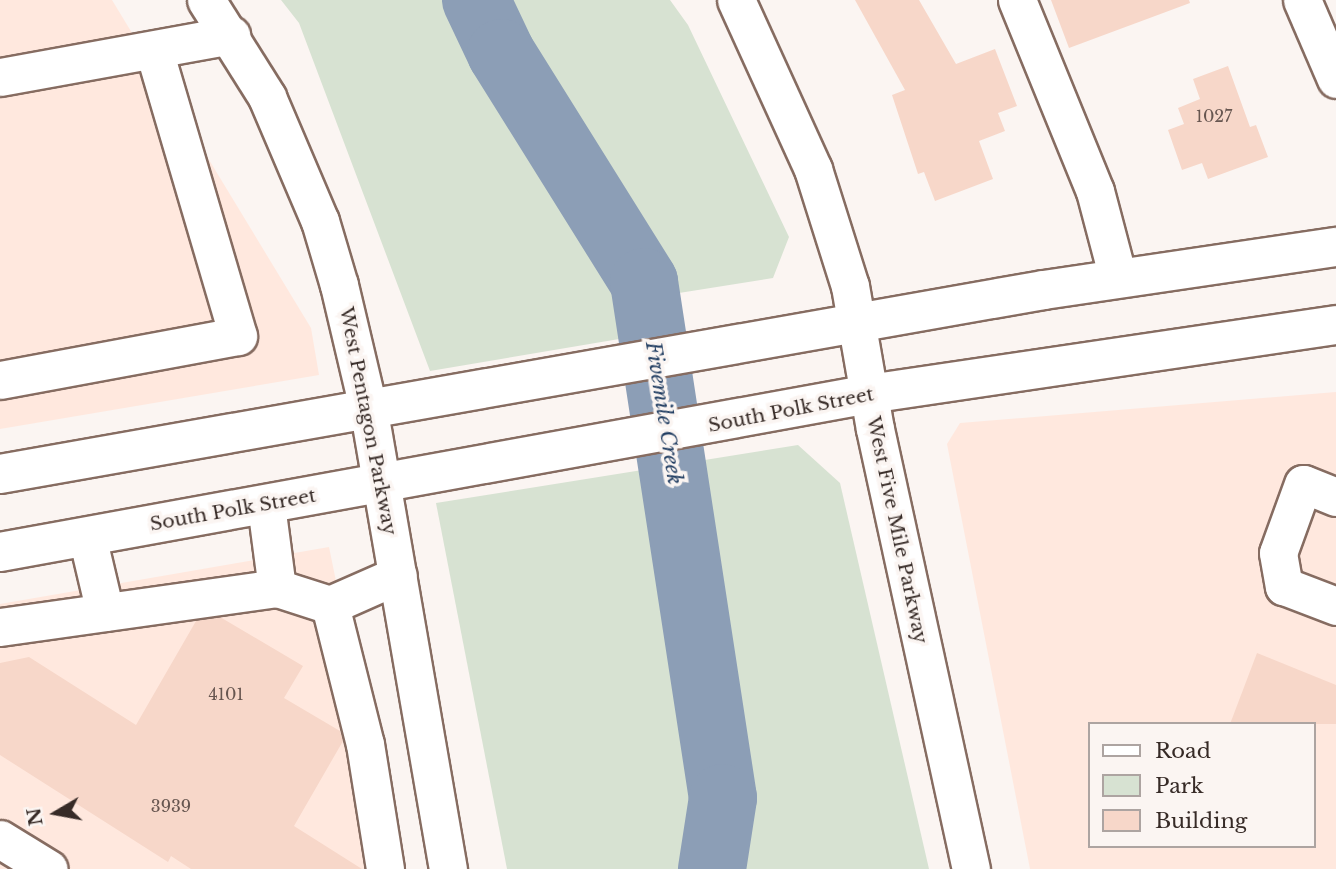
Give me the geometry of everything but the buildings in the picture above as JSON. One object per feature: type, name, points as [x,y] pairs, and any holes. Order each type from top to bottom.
[{"type":"main road","points":[[0,474],[369,412],[512,384],[1118,278],[1336,247]]},
{"type":"main road","name":"South Polk Street","points":[[0,552],[869,394],[1336,325]]},
{"type":"street","name":"West Pentagon Parkway","points":[[206,0],[231,35],[267,97],[320,221],[357,348],[448,869]]},
{"type":"street","name":"West Five Mile Parkway","points":[[736,0],[813,169],[857,324],[869,394],[971,869]]},
{"type":"street","points":[[1017,0],[1095,191],[1118,278]]},
{"type":"street","points":[[1302,0],[1336,79]]},
{"type":"street","points":[[0,77],[231,35]]},
{"type":"street","points":[[0,380],[238,336],[154,51]]},
{"type":"street","points":[[1336,497],[1303,484],[1278,553],[1284,586],[1336,606]]},
{"type":"street","points":[[266,505],[277,589]]},
{"type":"street","points":[[88,536],[105,612]]},
{"type":"street","points":[[0,627],[277,589],[330,605],[398,575]]},
{"type":"street","points":[[330,605],[365,744],[386,869]]},
{"type":"street","points":[[365,744],[425,741]]},
{"type":"street","points":[[0,839],[48,869]]},
{"type":"shaded area","points":[[0,0],[112,0],[311,328],[319,375],[0,429]]},
{"type":"shaded area","points":[[1336,392],[1336,869],[1030,869],[947,444],[960,423]]},
{"type":"shaded area","points":[[329,547],[395,869],[0,869],[0,604]]},
{"type":"green space","points":[[281,0],[670,0],[688,25],[789,237],[773,278],[616,303],[637,336],[430,371],[299,23]]},
{"type":"green space","points":[[798,445],[840,483],[929,869],[507,869],[436,503]]},
{"type":"waterway","name":"Fivemile Creek","points":[[476,0],[501,53],[644,282],[723,798],[712,869]]}]
